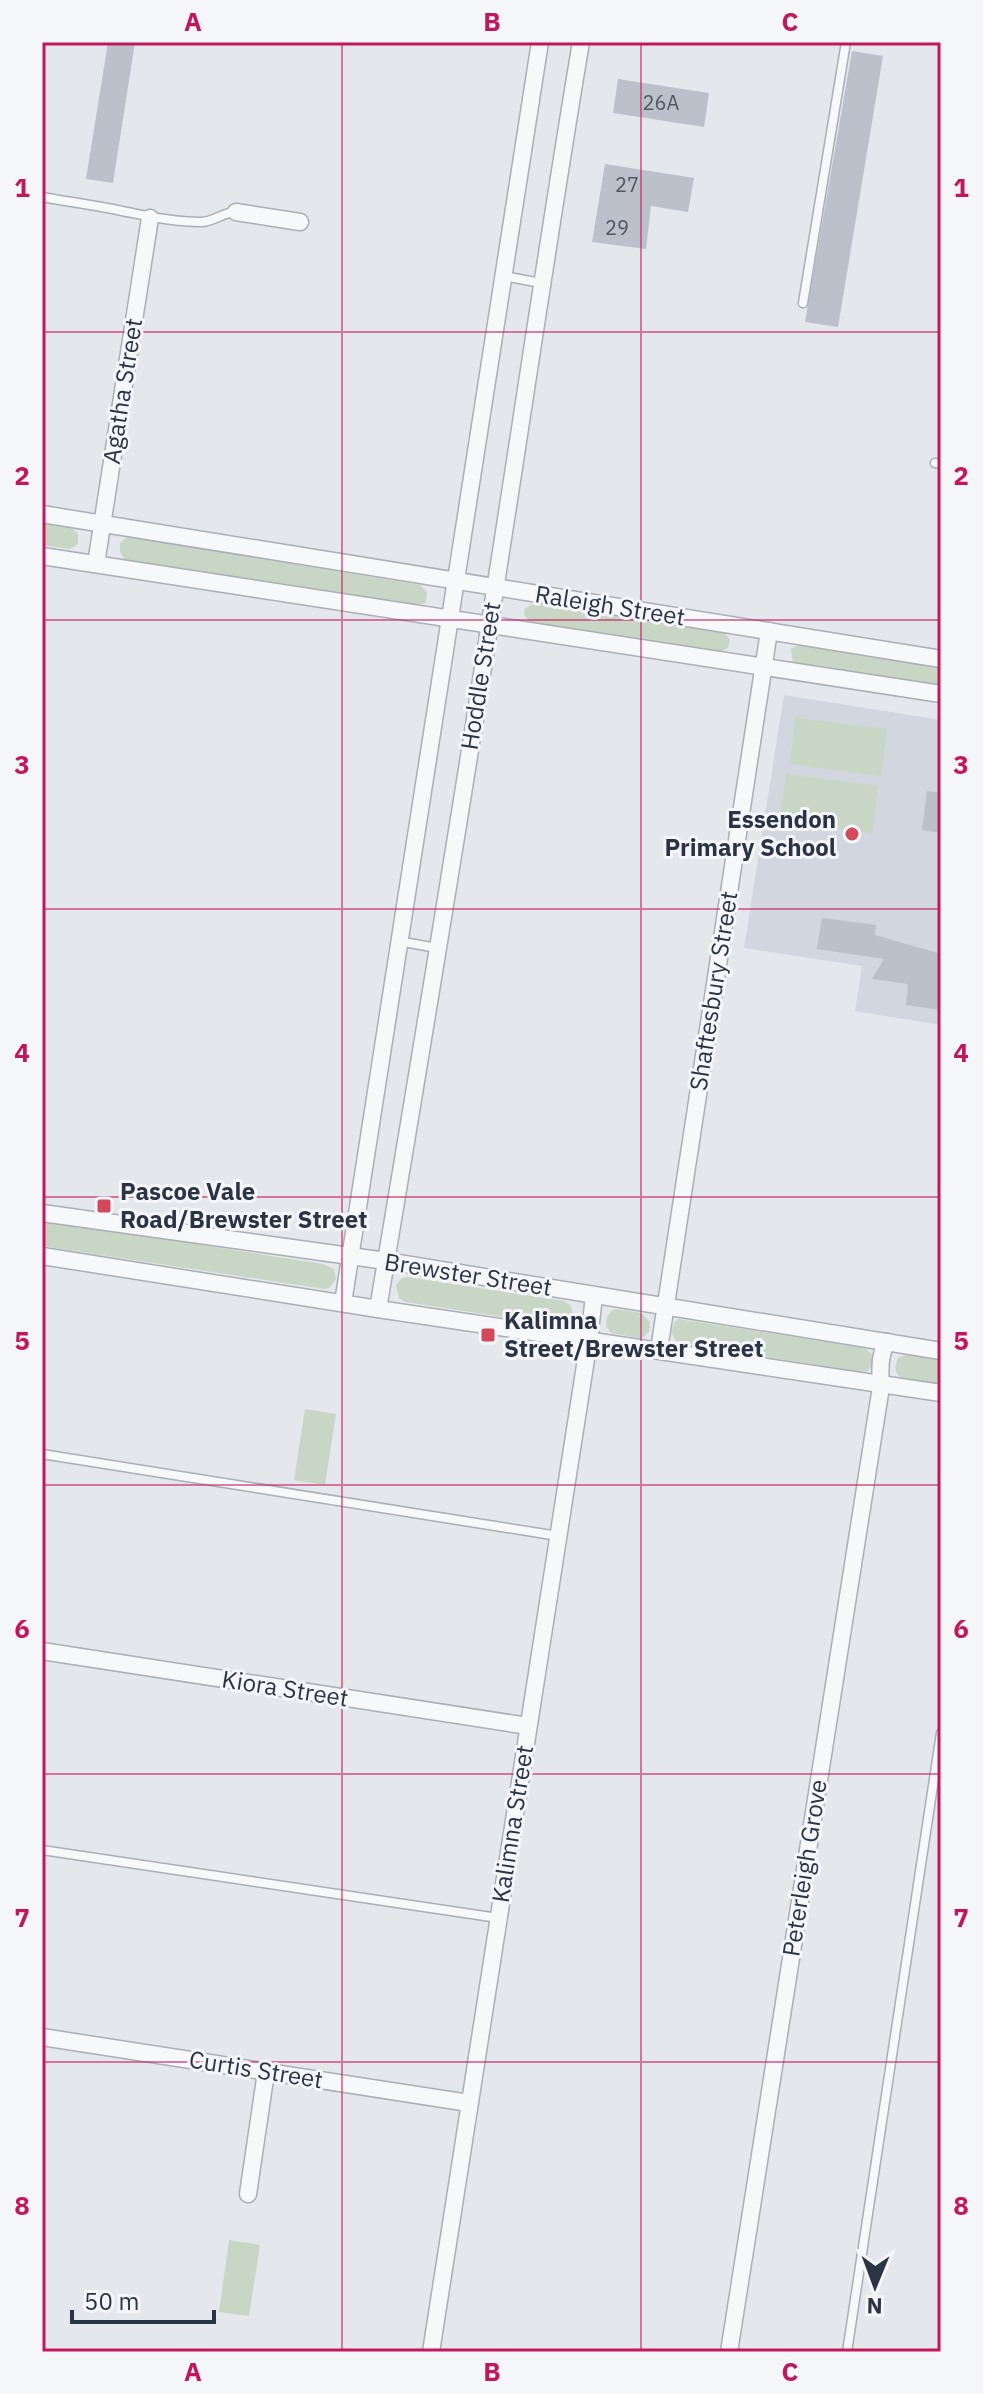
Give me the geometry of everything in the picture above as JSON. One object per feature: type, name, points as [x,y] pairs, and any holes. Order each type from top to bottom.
[{"type":"street","name":"Hoddle Street","points":[[343,1303],[540,42]]},
{"type":"street","name":"Hoddle Street","points":[[378,1309],[581,42]]},
{"type":"street","points":[[236,212],[300,222]]},
{"type":"street","name":"Agatha Street","points":[[96,564],[150,218]]},
{"type":"street","name":"Raleigh Street","points":[[42,514],[941,659]]},
{"type":"street","name":"Raleigh Street","points":[[42,556],[941,694]]},
{"type":"street","name":"Shaftesbury Street","points":[[659,1350],[769,631]]},
{"type":"street","name":"Brewster Street","points":[[42,1213],[386,1261],[941,1351]]},
{"type":"street","name":"Brewster Street","points":[[42,1256],[941,1393]]},
{"type":"street","name":"Kalimna Street","points":[[431,2352],[594,1296]]},
{"type":"street","name":"Peterleigh Grove","points":[[729,2352],[881,1385],[880,1362],[887,1342]]},
{"type":"street","name":"Kiora Street","points":[[42,1651],[528,1726]]},
{"type":"street","name":"Curtis Street","points":[[42,2037],[469,2103]]},
{"type":"street","points":[[248,2194],[266,2072]]},
{"type":"lane","points":[[803,303],[846,42]]},
{"type":"lane","points":[[42,197],[150,218],[207,222],[236,212]]},
{"type":"lane","points":[[502,275],[541,283]]},
{"type":"lane","points":[[398,941],[437,948]]},
{"type":"lane","points":[[42,1454],[558,1536]]},
{"type":"lane","points":[[847,2352],[941,1733]]},
{"type":"lane","points":[[42,1850],[498,1918]]},
{"type":"shaded area","name":"Essendon Primary School","points":[[784,695],[941,720],[941,1025],[855,1011],[862,966],[744,948]]},
{"type":"green space","points":[[42,523],[71,527],[78,534],[78,544],[70,549],[42,545]]},
{"type":"green space","points":[[128,536],[420,585],[427,592],[426,603],[416,605],[126,562],[120,552],[120,543]]},
{"type":"green space","points":[[537,603],[724,632],[730,640],[728,648],[716,654],[532,625],[524,615],[525,608]]},
{"type":"green space","points":[[801,644],[941,666],[941,687],[793,665],[791,649]]},
{"type":"green space","points":[[795,718],[887,729],[881,776],[790,764]]},
{"type":"green space","points":[[786,774],[878,786],[872,833],[780,821]]},
{"type":"green space","points":[[42,1220],[323,1264],[334,1269],[336,1279],[329,1288],[324,1289],[42,1246]]},
{"type":"green space","points":[[402,1278],[564,1301],[571,1306],[573,1315],[569,1323],[557,1325],[405,1302],[399,1298],[396,1285]]},
{"type":"green space","points":[[617,1309],[641,1313],[650,1322],[649,1332],[642,1338],[611,1333],[606,1326],[607,1317]]},
{"type":"green space","points":[[678,1319],[865,1348],[873,1355],[873,1364],[868,1371],[860,1372],[679,1343],[672,1331]]},
{"type":"green space","points":[[906,1355],[941,1360],[941,1385],[911,1381],[899,1375],[896,1371],[897,1361]]},
{"type":"green space","points":[[305,1409],[336,1414],[325,1485],[294,1480]]},
{"type":"green space","points":[[229,2240],[260,2245],[249,2316],[219,2312]]},
{"type":"building","points":[[108,42],[135,42],[113,183],[86,179]]},
{"type":"building","points":[[852,51],[883,56],[838,327],[805,322]]},
{"type":"building","points":[[618,79],[709,93],[704,127],[613,113]]},
{"type":"building","points":[[605,164],[694,178],[688,212],[651,206],[646,249],[592,242]]},
{"type":"building","points":[[927,791],[941,793],[941,833],[922,830]]},
{"type":"building","points":[[822,918],[876,925],[875,935],[941,954],[941,1010],[906,1005],[908,984],[872,979],[884,959],[817,949]]},
{"type":"place","name":"Essendon Primary School","points":[[852,834]]},
{"type":"place","name":"Pascoe Vale Road/Brewster Street","points":[[104,1206]]},
{"type":"place","name":"Kalimna Street/Brewster Street","points":[[488,1335]]}]
